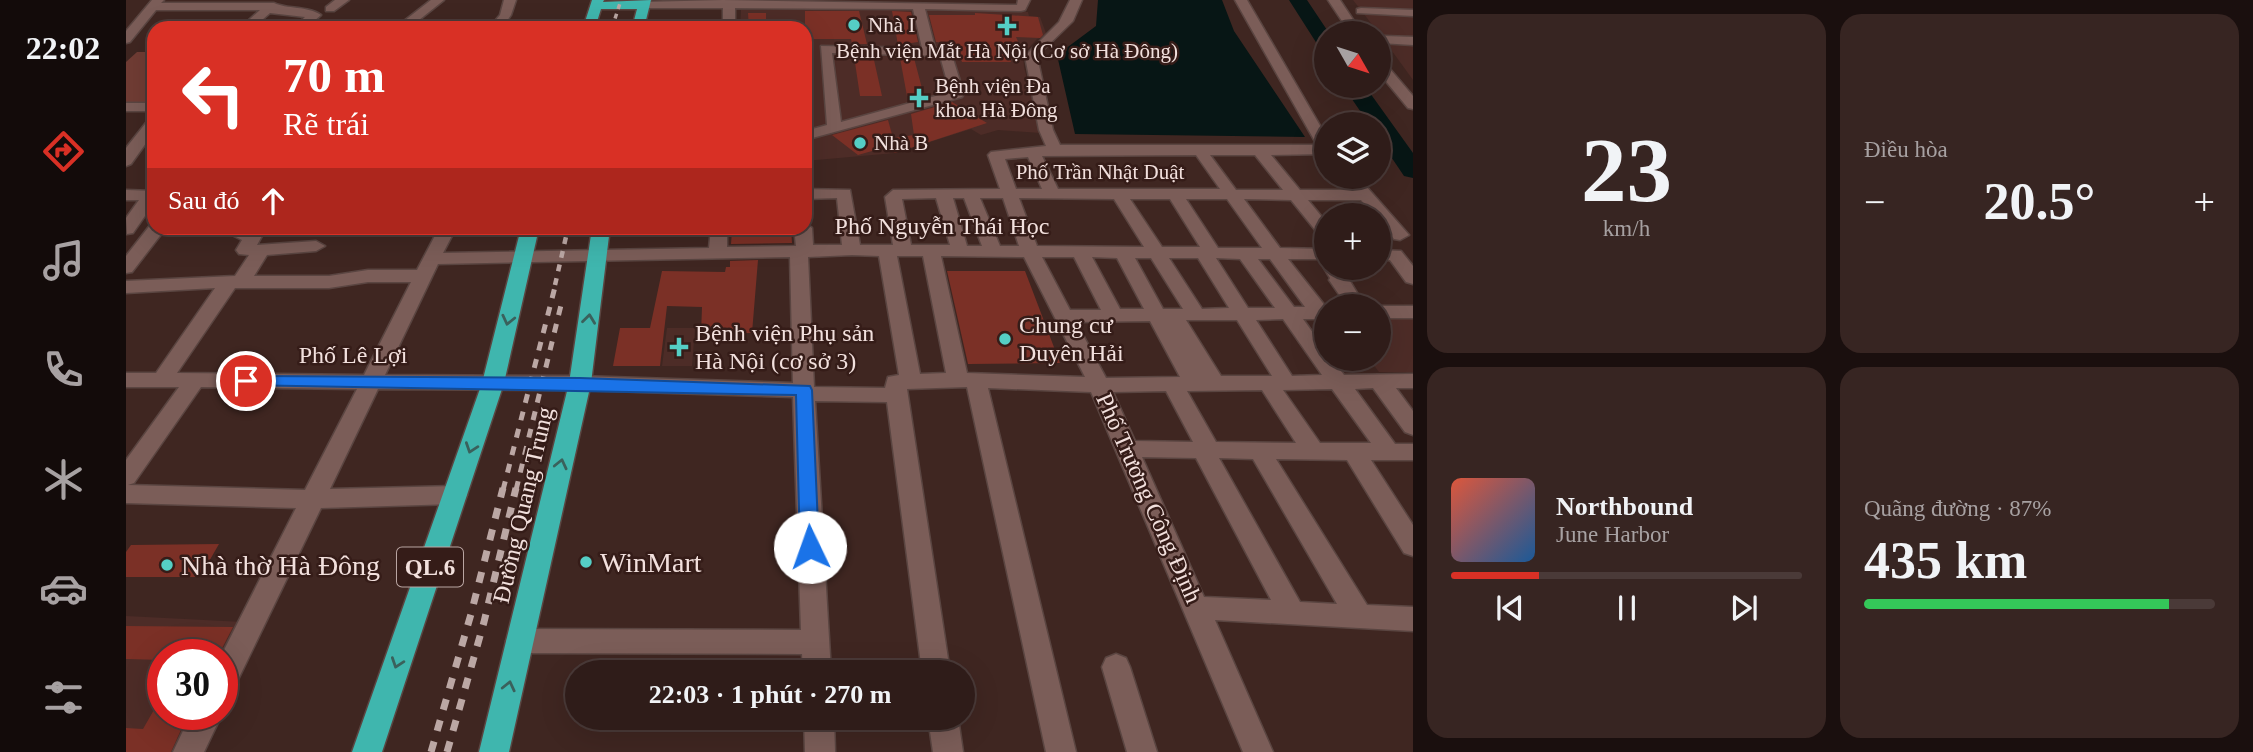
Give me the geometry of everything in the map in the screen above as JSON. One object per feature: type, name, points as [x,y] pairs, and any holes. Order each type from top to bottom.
[{"type":"highway","points":[[591,21],[597,3],[644,3],[640,21]]},
{"type":"highway","name":"QL.6","points":[[367,752],[493,383],[528,235]]},
{"type":"highway","name":"Đường Quang Trung","points":[[494,752],[580,383],[600,235]]},
{"type":"street","points":[[254,21],[285,0]]},
{"type":"street","points":[[330,9],[343,0]]},
{"type":"street","points":[[410,21],[438,0]]},
{"type":"street","points":[[503,21],[510,8],[510,0]]},
{"type":"street","points":[[644,3],[890,2],[1021,8],[1024,0]]},
{"type":"street","points":[[1055,150],[1046,130],[1031,56],[1040,43],[1073,15],[1076,0]]},
{"type":"street","points":[[1241,0],[1314,128]]},
{"type":"street","points":[[1334,0],[1348,21]]},
{"type":"street","points":[[126,39],[143,22],[156,3],[270,8],[315,15],[308,21]]},
{"type":"street","points":[[729,3],[729,21]]},
{"type":"street","points":[[918,5],[929,49]]},
{"type":"street","points":[[1362,11],[1413,13]]},
{"type":"street","points":[[126,22],[143,22]]},
{"type":"street","points":[[1391,40],[1413,41]]},
{"type":"street","points":[[812,134],[835,128],[957,94],[945,52],[929,49],[825,49],[835,128]]},
{"type":"street","points":[[1391,77],[1413,79]]},
{"type":"street","points":[[1391,80],[1413,105]]},
{"type":"street","points":[[126,107],[147,107]]},
{"type":"street","points":[[126,178],[135,169],[126,163],[132,149],[147,131]]},
{"type":"street","points":[[1052,194],[1033,152],[1314,149]]},
{"type":"street","points":[[1259,150],[1314,217]]},
{"type":"street","name":"Phố Trương Công Định","points":[[1033,152],[996,155],[1029,250],[1099,385],[1258,752]]},
{"type":"street","points":[[1203,156],[1273,253],[1314,302]]},
{"type":"street","points":[[1360,189],[1400,234]]},
{"type":"street","name":"Phố Trần Nhật Duật","points":[[895,251],[893,197],[900,192],[1365,195]]},
{"type":"street","points":[[1174,192],[1314,452]]},
{"type":"street","points":[[812,194],[844,193],[852,250]]},
{"type":"street","points":[[943,193],[960,251]]},
{"type":"street","points":[[970,193],[993,250]]},
{"type":"street","points":[[1118,193],[1196,314]]},
{"type":"street","points":[[126,195],[147,196]]},
{"type":"street","points":[[127,229],[147,203]]},
{"type":"street","points":[[126,268],[133,250],[149,235]]},
{"type":"street","points":[[253,235],[245,250],[316,246]]},
{"type":"street","points":[[238,651],[444,235]]},
{"type":"street","points":[[718,254],[719,235]]},
{"type":"street","points":[[803,235],[808,523],[817,660]]},
{"type":"street","points":[[162,380],[261,250]]},
{"type":"street","name":"Phố Nguyễn Thái Học","points":[[126,287],[235,282],[329,282],[523,257],[597,255],[852,250],[1080,250],[1273,253],[1314,257]]},
{"type":"street","points":[[1080,250],[1113,315]]},
{"type":"street","points":[[895,251],[904,388],[935,660]]},
{"type":"street","points":[[1122,251],[1165,315],[1194,384],[1206,450],[1292,612]]},
{"type":"street","points":[[931,252],[967,380],[1061,752]]},
{"type":"street","points":[[1245,253],[1389,452]]},
{"type":"street","points":[[1391,259],[1413,278]]},
{"type":"street","points":[[1391,312],[1413,312]]},
{"type":"street","points":[[1063,316],[1314,313]]},
{"type":"street","name":"Phố Lê Lợi","points":[[126,380],[580,383],[804,392],[904,388],[967,380],[1099,385],[1413,381]]},
{"type":"street","points":[[126,477],[195,381]]},
{"type":"street","points":[[1379,381],[1413,427]]},
{"type":"street","points":[[1126,449],[1413,452]]},
{"type":"street","points":[[1261,451],[1359,616]]},
{"type":"street","points":[[1353,452],[1413,546]]},
{"type":"street","points":[[126,495],[314,499],[455,495]]},
{"type":"street","points":[[1197,608],[1413,619]]},
{"type":"street","points":[[520,641],[816,642]]},
{"type":"street","points":[[1116,667],[1142,752]]},
{"type":"street","points":[[188,752],[199,730]]},
{"type":"street","points":[[819,730],[820,752]]},
{"type":"street","points":[[945,730],[948,752]]},
{"type":"shaded area","points":[[1098,0],[1222,0],[1234,31],[1305,137],[1075,134],[1057,55],[1096,26]]},
{"type":"shaded area","points":[[1353,0],[1413,0],[1413,80],[1391,50],[1391,21],[1369,21]]},
{"type":"shaded area","name":"Bệnh viện Đa khoa Hà Đông","points":[[741,10],[1028,12],[1029,16],[1040,17],[1047,36],[1037,39],[1023,54],[1041,133],[998,130],[981,135],[971,129],[895,153],[812,160],[812,21],[740,21]]},
{"type":"shaded area","points":[[137,52],[147,52],[147,103],[126,104],[126,62]]},
{"type":"shaded area","points":[[1391,315],[1413,315],[1413,372],[1379,372],[1391,371]]},
{"type":"shaded area","name":"Bệnh viện Phụ sản Hà Nội (cơ sở 3)","points":[[667,328],[695,328],[692,366],[662,366]]},
{"type":"shaded area","points":[[126,616],[243,622],[232,639],[147,639],[147,730],[187,730],[175,752],[126,752]]},
{"type":"building","points":[[805,11],[859,11],[867,44],[852,44],[851,39],[812,39],[812,21],[805,21]]},
{"type":"building","points":[[892,11],[911,12],[918,42],[898,45]]},
{"type":"building","points":[[748,13],[766,13],[766,21],[749,21]]},
{"type":"building","points":[[975,13],[1038,17],[1043,35],[1040,38],[1016,37],[1021,48],[1005,48],[1011,62],[962,62],[958,50],[953,50],[947,43],[936,42],[929,15]]},
{"type":"building","points":[[854,56],[870,57],[874,60],[882,96],[860,96]]},
{"type":"building","points":[[900,58],[914,58],[924,96],[907,96]]},
{"type":"building","points":[[952,102],[987,123],[895,153],[886,147],[858,155],[832,135],[888,120],[893,138],[914,135],[911,114]]},
{"type":"building","points":[[732,235],[791,235],[792,243],[731,244]]},
{"type":"building","points":[[758,260],[752,333],[701,334],[702,307],[667,306],[660,366],[613,366],[620,328],[650,328],[662,271],[725,272],[726,267],[730,267],[730,261]]},
{"type":"building","name":"Chung cư Duyên Hải","points":[[947,271],[1025,271],[1060,363],[968,364]]},
{"type":"building","name":"Nhà thờ Hà Đông","points":[[219,544],[200,577],[126,577],[126,552],[131,545]]},
{"type":"building","points":[[126,626],[233,627],[227,639],[147,639],[147,660],[126,659]]},
{"type":"building","points":[[147,722],[147,730],[181,730],[171,752],[126,752],[126,728],[143,729]]},
{"type":"waterway","points":[[1298,0],[1314,25]]},
{"type":"waterway","points":[[1362,98],[1413,171]]},
{"type":"railway","points":[[614,21],[621,0]]},
{"type":"railway","points":[[555,285],[566,235]]},
{"type":"railway","points":[[503,490],[556,283]]},
{"type":"railway","points":[[516,490],[562,301]]},
{"type":"railway","points":[[431,752],[471,614],[503,488]]},
{"type":"railway","points":[[447,752],[484,622],[516,488]]},
{"type":"place","name":"Nhà I","points":[[854,25]]},
{"type":"place","name":"Bệnh viện Mắt Hà Nội (Cơ sở Hà Đông)","points":[[1007,26]]},
{"type":"place","name":"Bệnh viện Đa khoa Hà Đông","points":[[919,98]]},
{"type":"place","name":"Nhà B","points":[[860,143]]},
{"type":"place","name":"Chung cư Duyên Hải","points":[[1005,339]]},
{"type":"place","name":"Bệnh viện Phụ sản Hà Nội (cơ sở 3)","points":[[679,347]]},
{"type":"place","name":"WinMart","points":[[586,562]]},
{"type":"place","name":"Nhà thờ Hà Đông","points":[[167,565]]},
{"type":"route","points":[[246,381],[580,383],[804,390],[810,547]]}]
